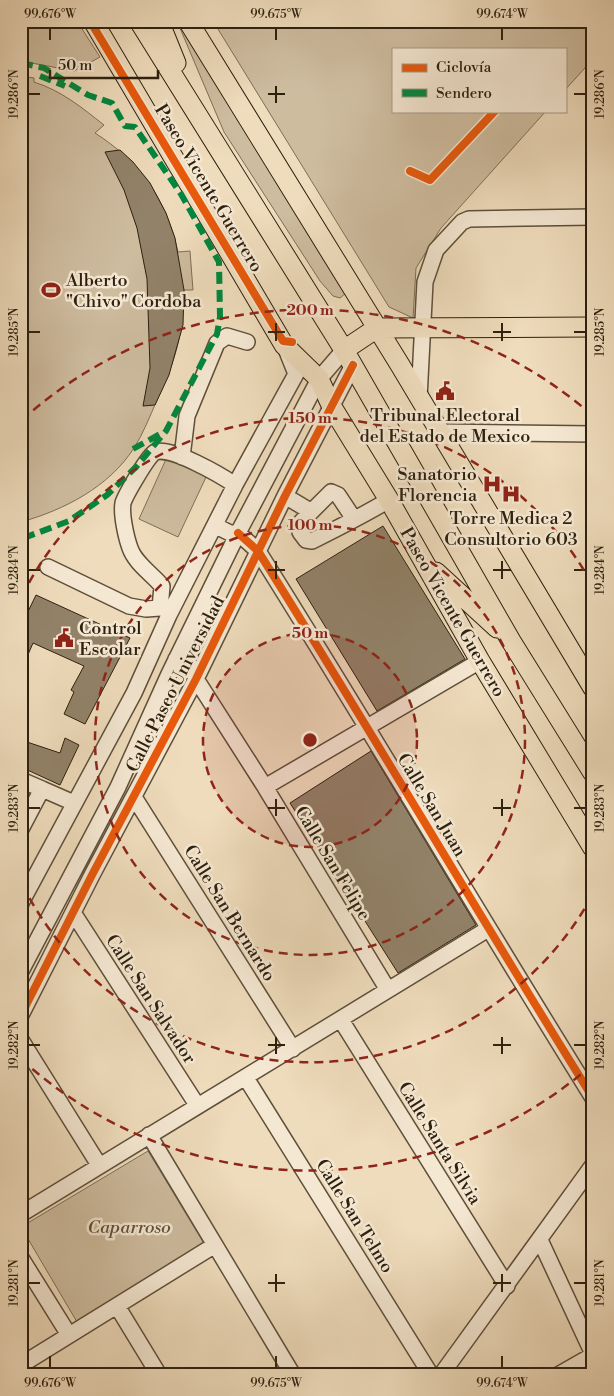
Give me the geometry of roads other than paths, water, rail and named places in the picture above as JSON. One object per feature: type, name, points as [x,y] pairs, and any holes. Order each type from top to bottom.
[{"type":"main road","name":"Paseo Vicente Guerrero","points":[[92,21],[284,345],[319,379],[332,407],[389,500],[480,661],[593,848]]},
{"type":"main road","name":"Paseo Vicente Guerrero","points":[[139,21],[349,358],[511,641],[593,773]]},
{"type":"main road","points":[[159,21],[192,106]]},
{"type":"main road","points":[[188,21],[377,328],[593,688]]},
{"type":"main road","points":[[349,358],[377,328],[422,326],[593,326]]},
{"type":"main road","points":[[424,561],[511,641]]},
{"type":"street","points":[[419,398],[423,290],[431,261],[446,238],[462,222],[477,218],[593,217]]},
{"type":"street","points":[[182,457],[187,416],[217,344],[227,336],[247,342]]},
{"type":"street","name":"Calle Paseo Universidad","points":[[22,898],[134,693],[164,611],[216,526],[235,485],[296,374],[284,345]]},
{"type":"street","name":"Calle Paseo Universidad","points":[[21,971],[118,787],[176,659],[238,533],[319,379],[349,358]]},
{"type":"street","name":"Calle Paseo Universidad","points":[[21,1015],[196,679],[285,496],[332,407],[349,358]]},
{"type":"street","points":[[440,432],[593,434]]},
{"type":"street","points":[[48,567],[129,606],[146,610],[164,611],[162,586],[130,550],[123,502],[150,455],[155,452],[182,457],[203,466],[235,485]]},
{"type":"street","points":[[354,519],[335,492],[328,493],[310,511],[301,522],[299,528],[306,540],[310,542],[354,519],[389,500]]},
{"type":"street","points":[[285,496],[310,511]]},
{"type":"street","name":"Calle San Juan","points":[[216,526],[230,533],[238,533],[258,551],[369,728],[488,929],[593,1098]]},
{"type":"street","name":"Calle San Felipe","points":[[176,659],[191,666],[196,679],[265,787],[388,990]]},
{"type":"street","points":[[265,787],[369,728],[480,661]]},
{"type":"street","points":[[169,674],[184,680],[196,679]]},
{"type":"street","points":[[21,780],[74,804]]},
{"type":"street","points":[[21,829],[42,788]]},
{"type":"street","name":"Calle San Bernardo","points":[[134,797],[293,1049]]},
{"type":"street","name":"Calle San Salvador","points":[[74,914],[197,1106]]},
{"type":"street","points":[[21,1214],[488,929]]},
{"type":"street","name":"Calle Santa Silvia","points":[[341,1020],[507,1286]]},
{"type":"street","points":[[21,1040],[99,1165]]},
{"type":"street","name":"Calle San Telmo","points":[[246,1078],[431,1375]]},
{"type":"street","points":[[149,1135],[293,1375]]},
{"type":"street","points":[[441,1375],[593,1165]]},
{"type":"street","points":[[540,1240],[593,1355],[558,1375]]},
{"type":"street","points":[[26,1375],[21,1366],[215,1244]]},
{"type":"street","points":[[21,1258],[68,1335]]},
{"type":"street","points":[[117,1306],[159,1375]]},
{"type":"place","name":"Alberto \"Chivo\" Cordoba","points":[[51,290]]},
{"type":"place","name":"Tribunal Electoral del Estado de Mexico","points":[[445,391]]},
{"type":"place","name":"Sanatorio Florencia","points":[[492,484]]},
{"type":"place","name":"Torre Medica 2 Consultorio 603","points":[[511,494]]},
{"type":"place","name":"Control Escolar","points":[[64,638]]},
{"type":"park label","name":"Caparroso","points":[[129,1227]]}]
